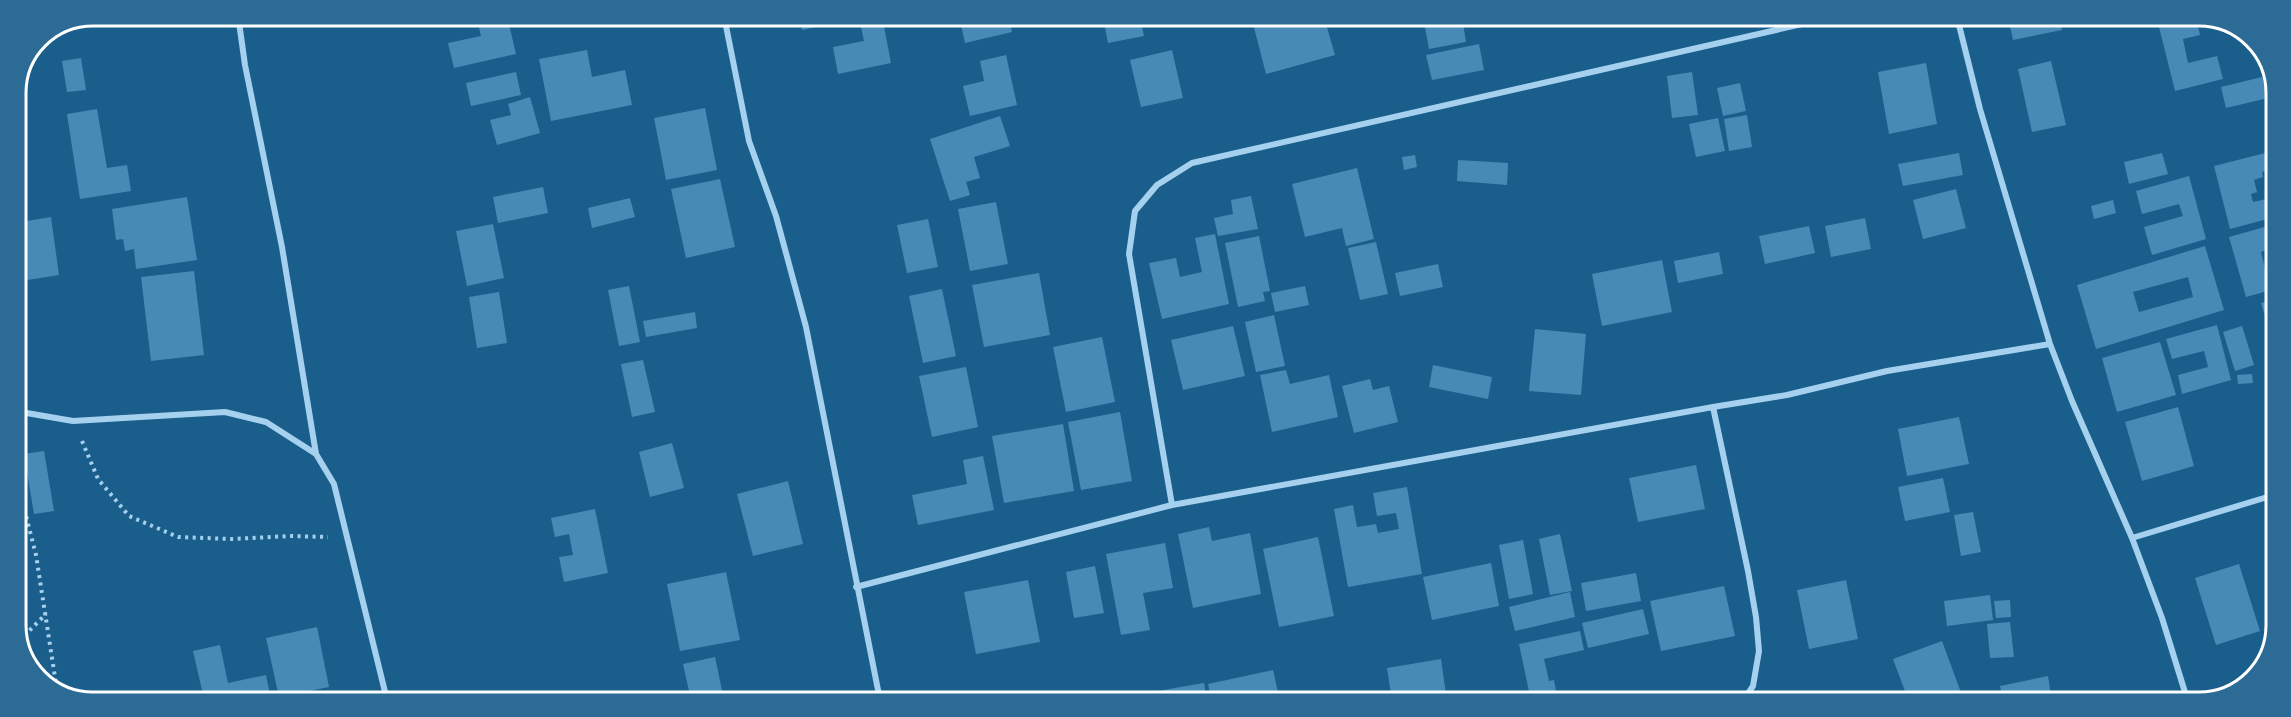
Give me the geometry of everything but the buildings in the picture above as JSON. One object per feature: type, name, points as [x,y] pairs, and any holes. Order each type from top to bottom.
[{"type":"street","points":[[239,26],[244,65],[282,247],[316,454],[334,484],[385,692]]},
{"type":"street","points":[[726,26],[749,141],[776,216],[806,327],[878,692]]},
{"type":"street","points":[[1172,505],[1129,254],[1135,211],[1157,185],[1191,163],[1793,26]]},
{"type":"street","points":[[1959,26],[1980,110],[2050,344],[2072,401],[2132,538],[2162,618],[2185,692]]},
{"type":"street","points":[[856,587],[1172,505],[1787,395],[1887,371],[2050,344]]},
{"type":"street","points":[[1713,407],[1756,617],[1759,651],[1753,686],[1749,692]]},
{"type":"street","points":[[26,413],[73,421],[225,412],[266,422],[316,454]]},
{"type":"street","points":[[2132,538],[2266,497]]},
{"type":"path","points":[[73,421],[98,479],[129,516],[178,537],[232,539],[290,536],[348,537]]},
{"type":"path","points":[[26,516],[47,613],[56,680]]},
{"type":"path","points":[[26,634],[47,613]]}]
